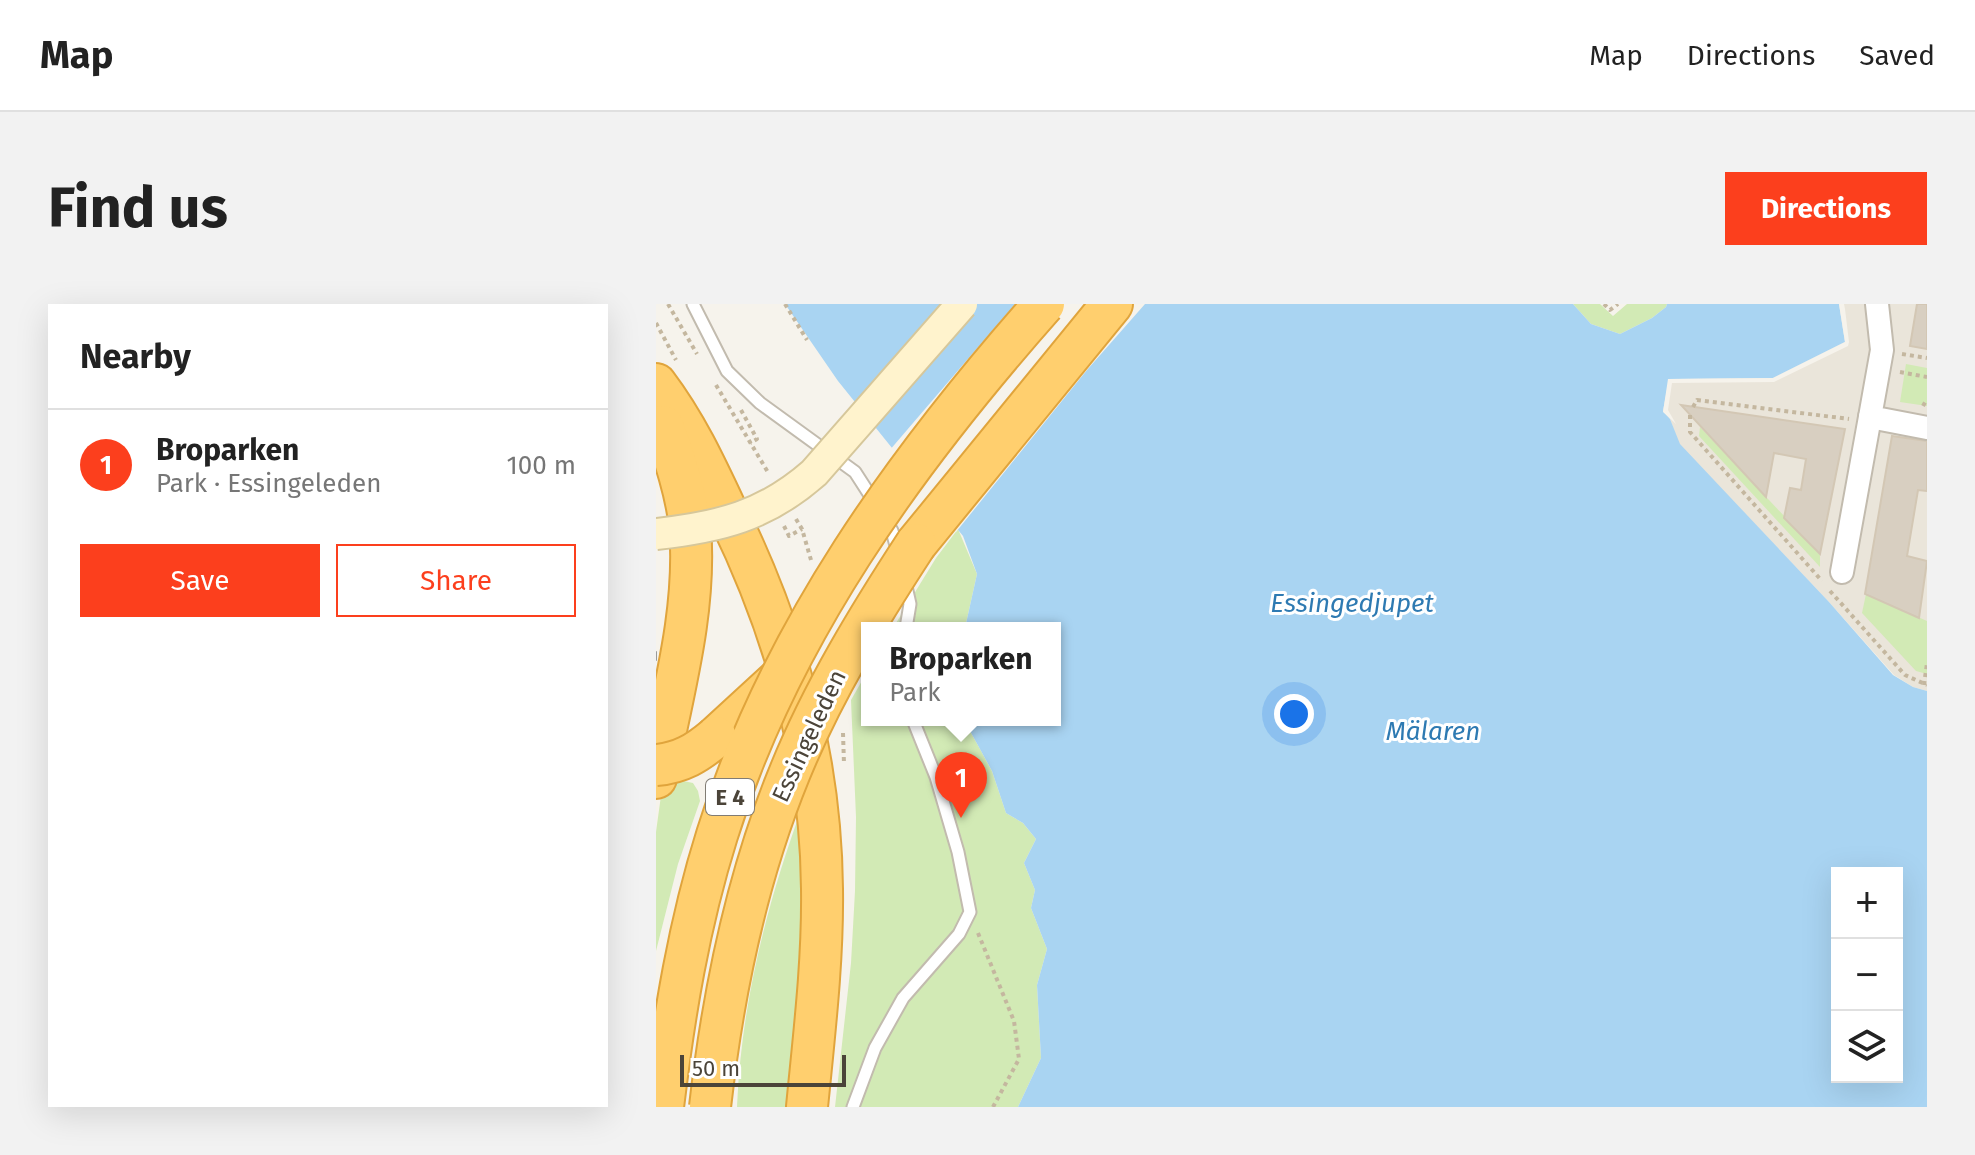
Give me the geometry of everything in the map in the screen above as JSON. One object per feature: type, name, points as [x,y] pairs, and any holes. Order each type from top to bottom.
[{"type":"highway","name":"Essingeleden","points":[[663,1107],[688,942],[716,835],[777,681],[829,586],[876,515],[997,357],[1044,304]]},
{"type":"highway","name":"Essingeleden","points":[[866,622],[916,544],[1112,304]]},
{"type":"highway","points":[[656,384],[686,427],[744,546],[771,609],[799,702],[816,794],[822,887],[821,949],[807,1107]]},
{"type":"highway","points":[[656,390],[662,423],[677,462],[686,498],[691,556],[687,618],[656,778]]},
{"type":"highway","name":"Essingeleden","points":[[710,1107],[719,1026],[734,950],[761,850],[790,770],[861,631]]},
{"type":"highway","points":[[656,765],[675,764],[698,753],[777,681]]},
{"type":"street","points":[[656,534],[697,530],[737,520],[791,493],[814,473],[962,304]]},
{"type":"street","points":[[1842,572],[1863,419],[1882,350],[1877,304]]},
{"type":"street","points":[[1863,419],[1925,417]]},
{"type":"lane","points":[[693,304],[727,371],[760,403],[855,472],[892,531],[910,604],[907,622]]},
{"type":"lane","points":[[853,1107],[875,1048],[903,998],[959,934],[970,912],[945,807],[915,726]]},
{"type":"path","points":[[785,304],[807,340]]},
{"type":"path","points":[[1604,304],[1610,310],[1618,304]]},
{"type":"path","points":[[1900,354],[1927,358]]},
{"type":"path","points":[[1898,371],[1927,377]]},
{"type":"path","points":[[1925,417],[1927,399]]},
{"type":"path","points":[[1693,407],[1697,400],[1863,419]]},
{"type":"path","points":[[1690,415],[1690,432],[1905,675],[1925,685],[1927,663]]},
{"type":"path","points":[[782,519],[789,536],[802,529]]},
{"type":"path","points":[[987,956],[1014,1021],[1019,1059],[993,1107]]},
{"type":"shaded area","points":[[1839,304],[1927,304],[1927,691],[1913,687],[1894,675],[1679,444],[1670,419],[1663,412],[1668,379],[1773,378],[1845,342]]},
{"type":"green space","points":[[1573,304],[1600,304],[1613,316],[1627,304],[1667,304],[1652,318],[1620,334],[1591,324]]},
{"type":"green space","points":[[1906,364],[1927,368],[1927,406],[1900,402]]},
{"type":"green space","points":[[1700,427],[1820,554],[1820,567],[1699,436]]},
{"type":"green space","points":[[958,529],[977,574],[966,622],[897,622],[936,558]]},
{"type":"green space","points":[[1866,594],[1927,621],[1927,674],[1916,671],[1862,613]]},
{"type":"green space","points":[[861,682],[861,726],[967,726],[992,771],[1006,813],[1023,823],[1036,839],[1024,863],[1035,890],[1031,908],[1047,949],[1037,985],[1041,1058],[1018,1107],[835,1107],[851,963],[855,891],[856,817],[851,700]]},
{"type":"green space","points":[[674,779],[693,783],[700,801],[678,864],[656,951],[656,832],[663,781]]},
{"type":"green space","points":[[804,802],[807,840],[793,1107],[737,1107],[744,1029],[758,952]]},
{"type":"water","name":"Essingedjupet","points":[[785,304],[1573,304],[1591,324],[1620,334],[1652,318],[1667,304],[1839,304],[1845,342],[1773,378],[1669,379],[1663,411],[1670,419],[1680,444],[1829,602],[1893,675],[1927,691],[1927,1107],[1018,1107],[1041,1058],[1037,985],[1047,949],[1031,908],[1035,890],[1024,863],[1036,839],[1023,823],[1006,813],[992,771],[967,726],[1061,726],[1061,622],[966,622],[977,574],[963,536],[838,381]]},
{"type":"pier","points":[[1015,304],[1145,304],[1087,370],[956,532],[889,451]]},
{"type":"pier","points":[[1839,304],[1844,304],[1848,346],[1774,382],[1672,383],[1668,410],[1676,424],[1663,412],[1668,379],[1773,378],[1845,342]]},
{"type":"building","points":[[1917,304],[1927,304],[1927,349],[1910,346]]},
{"type":"building","points":[[1681,405],[1845,429],[1820,554],[1784,518],[1790,488],[1801,490],[1806,459],[1774,453],[1766,497]]},
{"type":"building","points":[[1892,436],[1927,441],[1927,491],[1918,490],[1907,556],[1927,561],[1919,618],[1865,594]]},
{"type":"tram line","points":[[656,652],[656,660]]},
{"type":"place","name":"Broparken","points":[[961,818]]},
{"type":"water label","name":"Mälaren","points":[[1433,731]]}]
